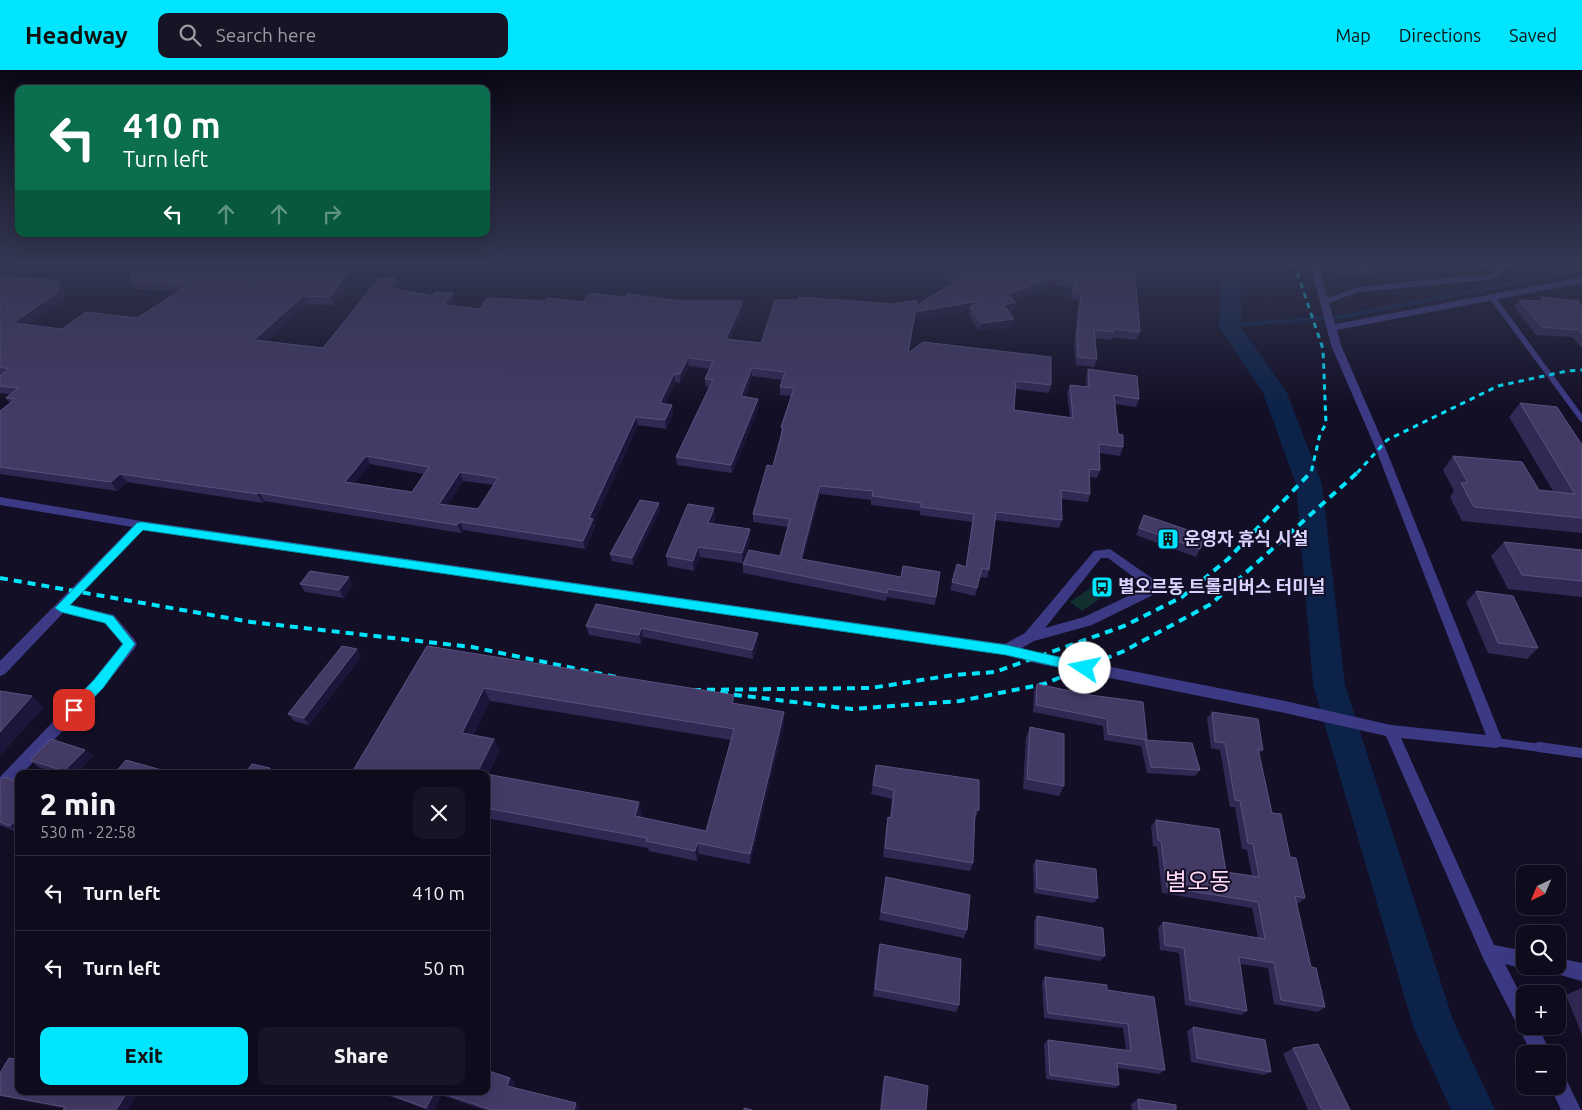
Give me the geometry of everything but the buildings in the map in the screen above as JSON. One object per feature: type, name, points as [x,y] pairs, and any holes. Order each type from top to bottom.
[{"type":"street","points":[[0,501],[141,526],[1006,650],[1035,658],[1285,706],[1391,731],[1496,742],[1380,447],[1336,345],[1326,312]]},
{"type":"street","points":[[1329,322],[1397,312]]},
{"type":"street","points":[[0,670],[141,526]]},
{"type":"street","points":[[1006,650],[1030,637],[1087,621],[1149,592],[1149,582],[1110,554],[1098,554],[1030,637]]},
{"type":"street","points":[[16,770],[98,684],[130,644],[109,619],[61,608]]},
{"type":"street","points":[[1391,731],[1490,952],[1516,1003]]},
{"type":"street","points":[[0,787],[15,771]]},
{"type":"street","points":[[1490,952],[1516,958]]},
{"type":"street","points":[[1566,968],[1582,972]]},
{"type":"street","points":[[1564,1095],[1571,1110]]},
{"type":"lane","points":[[1503,312],[1582,419]]},
{"type":"lane","points":[[1496,742],[1582,753]]},
{"type":"green space","points":[[1099,582],[1111,591],[1082,611],[1070,602]]},
{"type":"waterway","points":[[1230,312],[1230,327],[1275,393],[1309,484],[1329,685],[1434,1026],[1473,1110]]},
{"type":"waterway","points":[[1230,327],[1246,324],[1340,317],[1368,312]]},
{"type":"railway","points":[[1310,312],[1323,349],[1326,424],[1320,434],[1311,473]]},
{"type":"railway","points":[[1358,472],[1387,440],[1498,386],[1567,371],[1582,370]]},
{"type":"railway","points":[[693,690],[871,688],[953,675],[995,672],[1124,626],[1182,597],[1228,559],[1311,472]]},
{"type":"railway","points":[[720,693],[852,709],[960,701],[1044,684],[1124,651],[1211,604],[1358,472]]},
{"type":"railway","points":[[0,578],[251,622],[472,647],[616,677]]},
{"type":"place","name":"운영자 휴식 시설","points":[[1168,539]]},
{"type":"place","name":"별오르동 트롤리버스 터미널","points":[[1102,587]]},
{"type":"district","name":"별오동","points":[[1198,882]]},
{"type":"route","points":[[74,710],[130,644],[109,619],[61,608],[141,526],[1006,650],[1085,668]]}]
